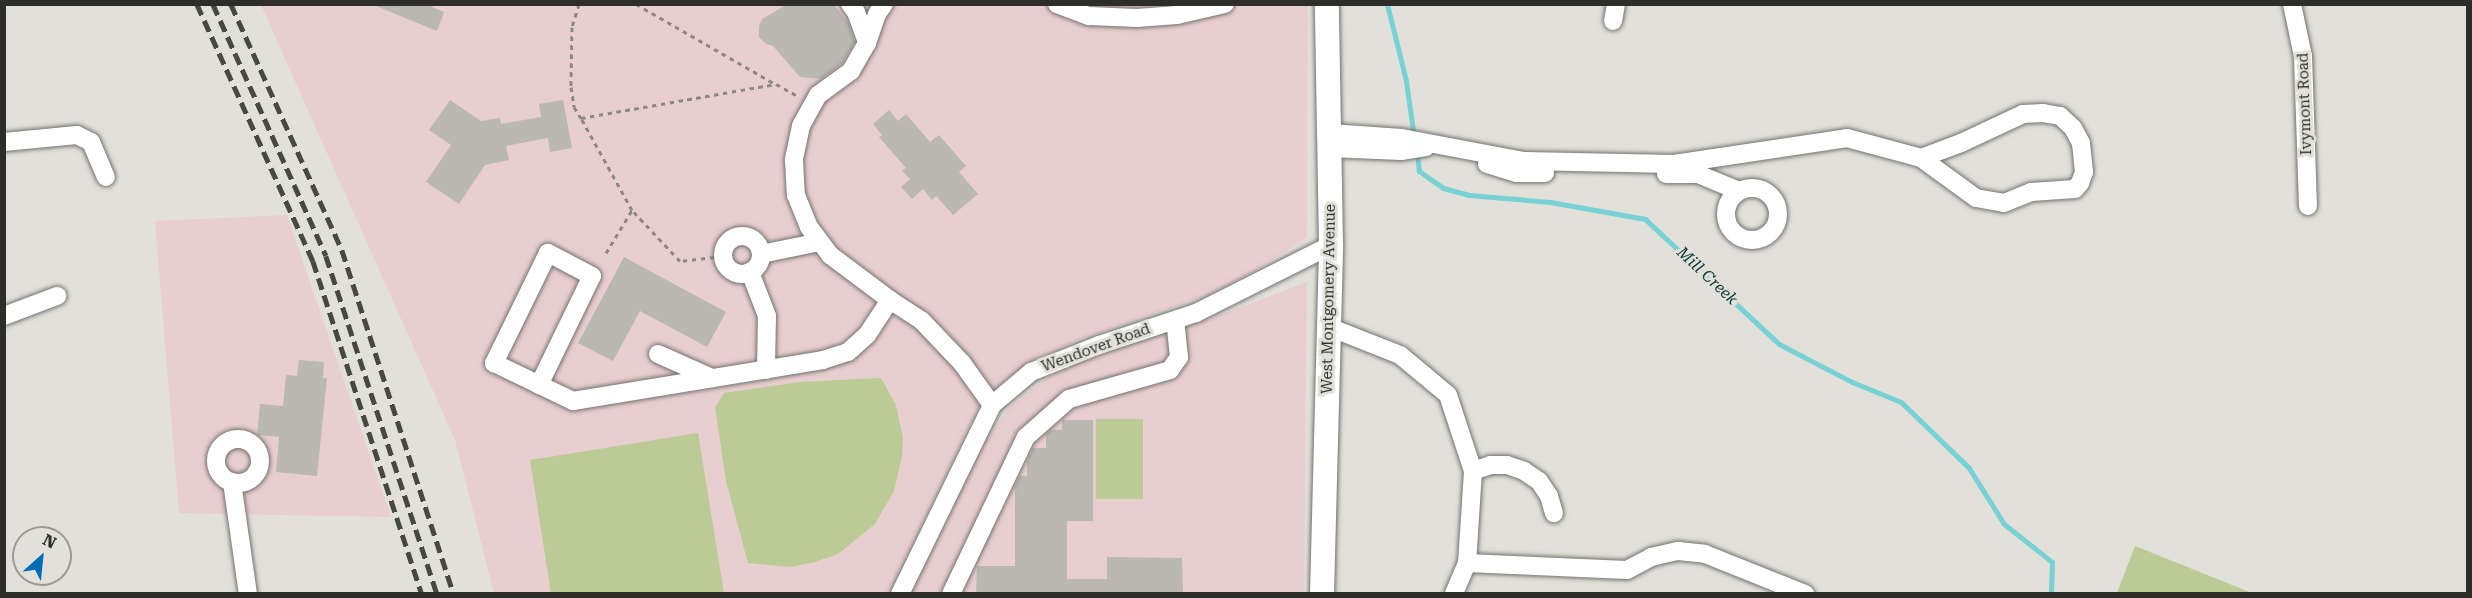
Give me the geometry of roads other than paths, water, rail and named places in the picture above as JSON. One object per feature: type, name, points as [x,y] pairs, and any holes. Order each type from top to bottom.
[{"type":"main road","name":"West Montgomery Avenue","points":[[1322,594],[1331,245],[1327,4]]},
{"type":"street","points":[[850,4],[856,12],[867,43]]},
{"type":"street","points":[[884,4],[876,14],[867,43],[851,71],[818,95],[801,126],[794,160],[796,195],[809,227],[830,255],[922,321],[962,363],[992,405]]},
{"type":"street","points":[[1057,4],[1089,16],[1137,18],[1177,15],[1225,4]]},
{"type":"street","name":"Ivymont Road","points":[[2292,4],[2304,56],[2308,206]]},
{"type":"street","points":[[1330,140],[1402,138],[1524,161],[1674,164],[1847,138],[1921,158],[1976,198],[2004,203],[2031,192],[2075,189],[2084,172],[2080,143],[2073,128],[2060,116],[2043,113],[2023,114],[1961,143],[1921,158]]},
{"type":"street","points":[[4,142],[77,135],[91,142],[106,177]]},
{"type":"street","points":[[1330,140],[1369,150],[1401,151],[1427,147],[1516,173],[1698,174],[1739,191]]},
{"type":"street","points":[[741,236],[755,241],[761,254],[760,262],[750,272],[735,273],[725,263],[723,256],[728,243],[741,236]]},
{"type":"street","points":[[761,254],[820,242]]},
{"type":"street","name":"Wendover Road","points":[[900,594],[992,405],[1031,372],[1099,345],[1175,320],[1331,245]]},
{"type":"street","points":[[539,385],[592,276],[548,253],[494,363],[539,385],[573,401],[823,360],[848,352],[867,335],[890,300]]},
{"type":"street","points":[[750,272],[766,316],[766,370]]},
{"type":"street","points":[[4,316],[57,296]]},
{"type":"street","points":[[951,594],[1026,437],[1069,399],[1170,370],[1179,357],[1175,320]]},
{"type":"street","points":[[1329,327],[1400,355],[1448,395],[1473,471],[1467,563],[1454,594]]},
{"type":"street","points":[[658,354],[712,378]]},
{"type":"street","points":[[1473,471],[1490,465],[1508,465],[1524,471],[1539,481],[1549,496],[1554,513]]},
{"type":"street","points":[[232,482],[248,594]]},
{"type":"street","points":[[1467,563],[1627,570],[1651,557],[1678,551],[1705,554],[1805,594]]},
{"type":"waterway","name":"Mill Creek","points":[[1387,4],[1406,81],[1414,138]]},
{"type":"waterway","name":"Mill Creek","points":[[1417,153],[1419,171],[1443,188],[1469,195],[1550,202],[1645,219],[1779,344],[1852,382],[1901,402],[1969,468],[2004,524],[2052,562],[2051,594]]},
{"type":"railway","points":[[197,4],[313,261],[422,594]]},
{"type":"railway","points":[[213,4],[326,256],[437,594]]},
{"type":"railway","points":[[231,4],[342,250],[454,594]]}]
